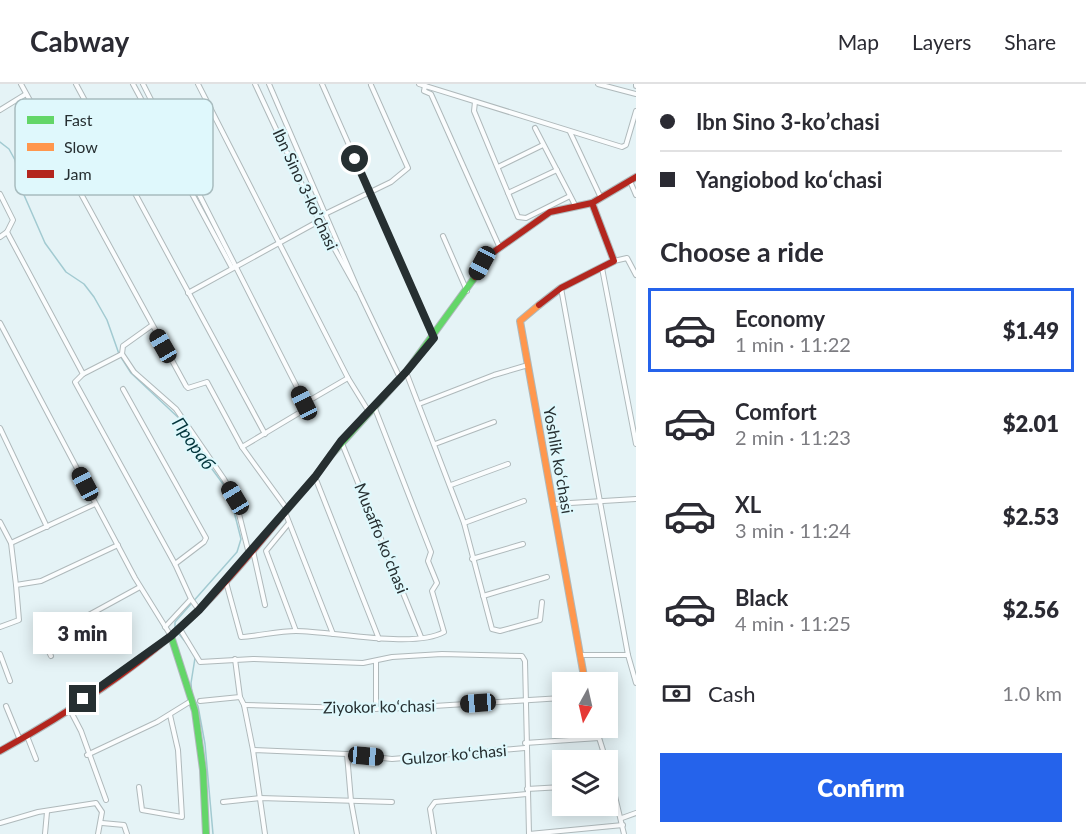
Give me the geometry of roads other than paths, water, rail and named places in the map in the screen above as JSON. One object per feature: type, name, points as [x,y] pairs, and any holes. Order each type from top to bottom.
[{"type":"street","points":[[21,84],[29,99]]},
{"type":"street","points":[[76,84],[84,99]]},
{"type":"street","points":[[134,84],[142,99]]},
{"type":"street","points":[[143,84],[150,99]]},
{"type":"street","points":[[198,84],[206,99]]},
{"type":"street","name":"Ibn Sino 3-koʼchasi","points":[[255,84],[319,221],[344,270],[359,292]]},
{"type":"street","name":"Ibn Sino 3-koʼchasi","points":[[269,84],[327,213],[359,292],[401,378]]},
{"type":"street","points":[[322,84],[434,338]]},
{"type":"street","points":[[419,84],[625,147],[636,111]]},
{"type":"street","points":[[598,84],[636,94]]},
{"type":"street","name":"Ibn Sino 3-koʼchasi","points":[[327,213],[370,193],[407,171],[409,165],[371,85]]},
{"type":"street","points":[[425,86],[424,91],[431,94],[499,246]]},
{"type":"street","points":[[18,99],[26,94]]},
{"type":"street","points":[[0,110],[15,101]]},
{"type":"street","points":[[475,102],[474,111],[518,217],[522,219],[570,196]]},
{"type":"street","points":[[213,113],[348,378],[371,409],[431,552],[428,561],[437,583],[432,591],[444,632],[421,637],[379,639],[296,631],[238,636],[226,582]]},
{"type":"street","points":[[535,128],[575,206]]},
{"type":"street","points":[[570,132],[601,199]]},
{"type":"street","points":[[498,167],[543,145]]},
{"type":"street","points":[[508,193],[557,170]]},
{"type":"street","points":[[0,751],[69,708],[171,636],[199,610],[226,582],[315,477],[341,441],[406,372],[434,338],[467,291],[482,263],[499,246],[550,212],[592,203],[633,179],[636,195]]},
{"type":"street","points":[[0,194],[13,220],[7,232],[0,237]]},
{"type":"street","points":[[80,195],[187,388],[207,382],[242,447],[286,511],[333,634]]},
{"type":"street","points":[[135,195],[265,434]]},
{"type":"street","points":[[195,195],[234,267]]},
{"type":"street","points":[[198,195],[304,403],[304,410],[242,447]]},
{"type":"street","points":[[592,203],[614,261],[627,258],[636,275]]},
{"type":"street","points":[[188,293],[319,221]]},
{"type":"street","points":[[7,232],[83,374]]},
{"type":"street","points":[[442,236],[467,291]]},
{"type":"street","name":"Yoshlik koʻchasi","points":[[584,672],[521,320],[561,288],[614,261]]},
{"type":"street","points":[[602,268],[636,444]]},
{"type":"street","name":"Yoshlik koʻchasi","points":[[561,288],[628,655],[633,665],[636,683]]},
{"type":"street","points":[[0,323],[140,587],[171,636],[195,711],[204,770],[206,834]]},
{"type":"street","points":[[151,326],[123,346],[120,355],[75,379],[175,564],[191,599],[199,610]]},
{"type":"street","points":[[120,355],[134,372],[176,409],[224,479],[235,498],[265,605]]},
{"type":"street","points":[[419,404],[494,375],[528,365]]},
{"type":"street","points":[[406,372],[464,523],[492,629],[496,632],[540,620],[542,602]]},
{"type":"street","points":[[304,403],[348,378]]},
{"type":"street","points":[[123,390],[206,538],[175,564]]},
{"type":"street","points":[[435,444],[494,422]]},
{"type":"street","points":[[0,428],[48,527]]},
{"type":"street","name":"Musaffo koʻchasi","points":[[341,441],[421,637]]},
{"type":"street","points":[[451,485],[508,464]]},
{"type":"street","points":[[315,477],[379,639]]},
{"type":"street","points":[[554,504],[636,499]]},
{"type":"street","points":[[464,523],[524,501]]},
{"type":"street","points":[[10,543],[96,504]]},
{"type":"street","points":[[0,522],[10,543],[19,620],[0,627]]},
{"type":"street","points":[[266,554],[289,523]]},
{"type":"street","points":[[257,544],[266,554],[296,631]]},
{"type":"street","points":[[472,559],[523,544]]},
{"type":"street","points":[[16,585],[41,581],[118,545]]},
{"type":"street","points":[[483,596],[547,577]]},
{"type":"street","points":[[51,656],[42,638],[43,635],[87,616],[140,587]]},
{"type":"street","points":[[165,627],[191,599]]},
{"type":"street","points":[[180,629],[195,651],[198,661],[235,659],[376,662],[392,657],[442,654],[522,656],[525,661],[525,746],[529,834],[623,825]]},
{"type":"street","points":[[0,654],[10,681]]},
{"type":"street","points":[[582,655],[628,655]]},
{"type":"street","points":[[235,659],[240,697],[244,705],[253,750],[265,834]]},
{"type":"street","points":[[376,662],[376,709]]},
{"type":"street","points":[[200,701],[240,697]]},
{"type":"street","name":"Ziyokor koʻchasi","points":[[244,705],[376,709],[552,699]]},
{"type":"street","points":[[87,754],[170,715],[191,701]]},
{"type":"street","points":[[6,706],[20,740]]},
{"type":"street","points":[[69,708],[81,731],[87,754],[106,801]]},
{"type":"street","points":[[139,787],[142,810],[182,817],[178,750],[170,715]]},
{"type":"street","points":[[27,736],[36,759]]},
{"type":"street","points":[[599,738],[603,750]]},
{"type":"street","name":"Gulzor koʻchasi","points":[[253,750],[347,754],[392,759],[599,738]]},
{"type":"street","points":[[347,754],[351,801],[357,834]]},
{"type":"street","points":[[434,834],[430,809],[435,802],[552,788]]},
{"type":"street","points":[[223,802],[260,798],[392,802]]},
{"type":"street","points":[[0,823],[96,803],[101,807],[102,823],[98,834]]},
{"type":"street","points":[[618,807],[624,834]]},
{"type":"street","points":[[45,834],[47,812]]},
{"type":"street","points":[[622,818],[636,813]]},
{"type":"street","points":[[102,823],[124,825],[127,834]]},
{"type":"waterway","name":"Прораб","points":[[0,142],[9,149],[15,160]]},
{"type":"waterway","name":"Прораб","points":[[24,195],[45,243],[66,272],[84,284],[94,297],[107,320],[119,354],[131,373],[183,422],[195,446],[229,492],[241,539],[237,552],[175,622],[175,629],[187,644]]},
{"type":"waterway","name":"Прораб","points":[[195,658],[191,683],[192,695],[198,706],[205,744],[213,834]]}]
